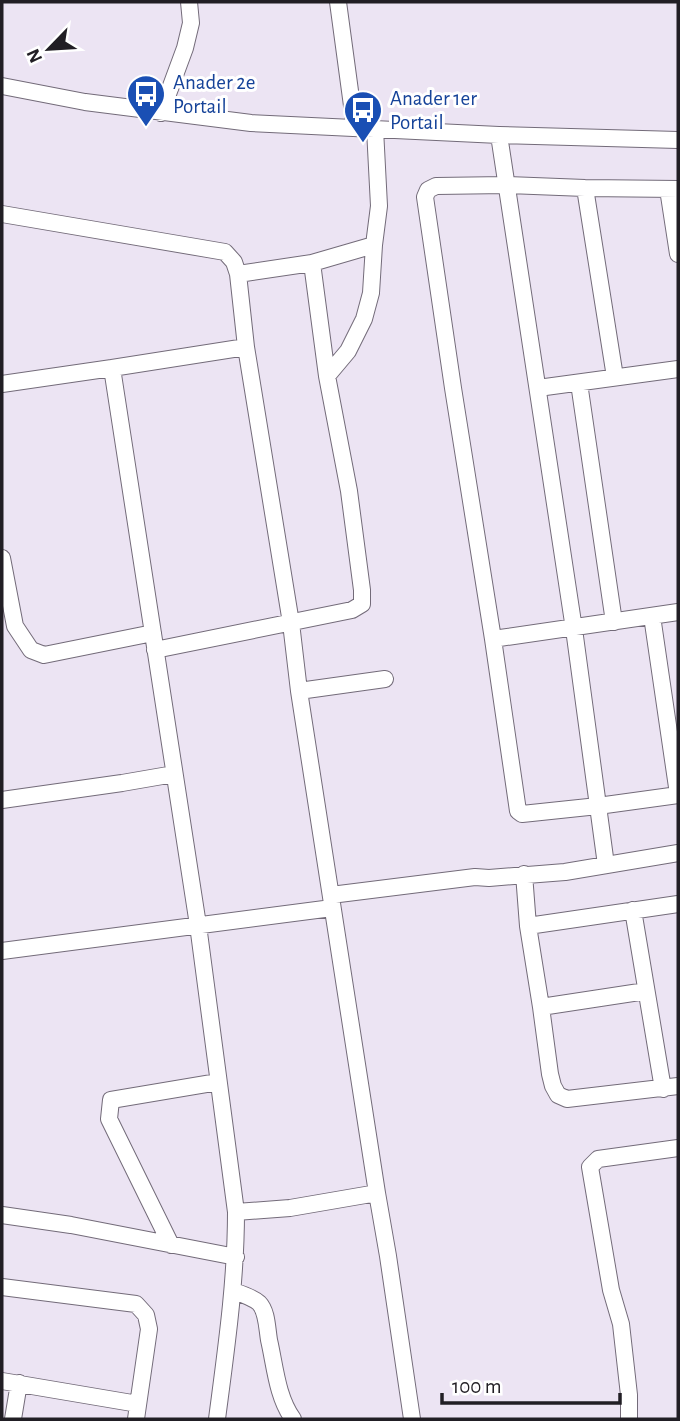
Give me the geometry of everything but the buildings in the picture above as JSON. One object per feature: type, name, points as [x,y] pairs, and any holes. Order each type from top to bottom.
[{"type":"street","points":[[161,113],[188,35],[191,23],[189,2]]},
{"type":"street","points":[[338,2],[355,128]]},
{"type":"street","points":[[2,86],[85,102],[251,123],[499,135],[678,140]]},
{"type":"street","points":[[327,376],[348,351],[364,319],[371,293],[379,206],[375,129]]},
{"type":"street","points":[[499,135],[606,866]]},
{"type":"street","points":[[652,616],[678,795],[522,814],[518,811],[425,198],[428,190],[436,186],[506,184],[673,189],[678,254]]},
{"type":"street","points":[[585,188],[615,377]]},
{"type":"street","points":[[2,215],[225,252],[234,262],[238,274],[246,347],[291,623],[299,691],[412,1419]]},
{"type":"street","points":[[238,274],[312,263],[374,245]]},
{"type":"street","points":[[155,650],[352,610],[362,604],[349,491],[327,376],[312,263]]},
{"type":"street","points":[[2,384],[246,347]]},
{"type":"street","points":[[112,369],[198,925],[236,1212],[233,1291],[217,1419]]},
{"type":"street","points":[[538,388],[678,369]]},
{"type":"street","points":[[579,383],[614,622]]},
{"type":"street","points":[[2,558],[15,626],[31,650],[44,655],[153,633]]},
{"type":"street","points":[[494,639],[678,612]]},
{"type":"street","points":[[299,691],[385,679]]},
{"type":"street","points":[[2,800],[174,774]]},
{"type":"street","points":[[2,951],[198,925],[475,877],[565,872],[678,853]]},
{"type":"street","points":[[524,874],[528,926],[550,1074],[558,1095],[567,1099],[671,1088],[646,991],[633,910]]},
{"type":"street","points":[[528,926],[678,904]]},
{"type":"street","points":[[541,1007],[646,991]]},
{"type":"street","points":[[171,1245],[109,1119],[111,1100],[218,1082]]},
{"type":"street","points":[[629,1419],[621,1324],[611,1290],[590,1167],[598,1159],[678,1148]]},
{"type":"street","points":[[236,1212],[290,1208],[377,1193]]},
{"type":"street","points":[[2,1215],[71,1225],[236,1257]]},
{"type":"street","points":[[2,1287],[136,1304],[146,1315],[149,1329],[137,1412],[2,1381]]},
{"type":"street","points":[[233,1291],[260,1304],[266,1318],[281,1394],[293,1419]]},
{"type":"street","points":[[13,1419],[19,1384]]},
{"type":"place","name":"Anader 2e Portail","points":[[146,128]]},
{"type":"place","name":"Anader 1er Portail","points":[[363,144]]}]
